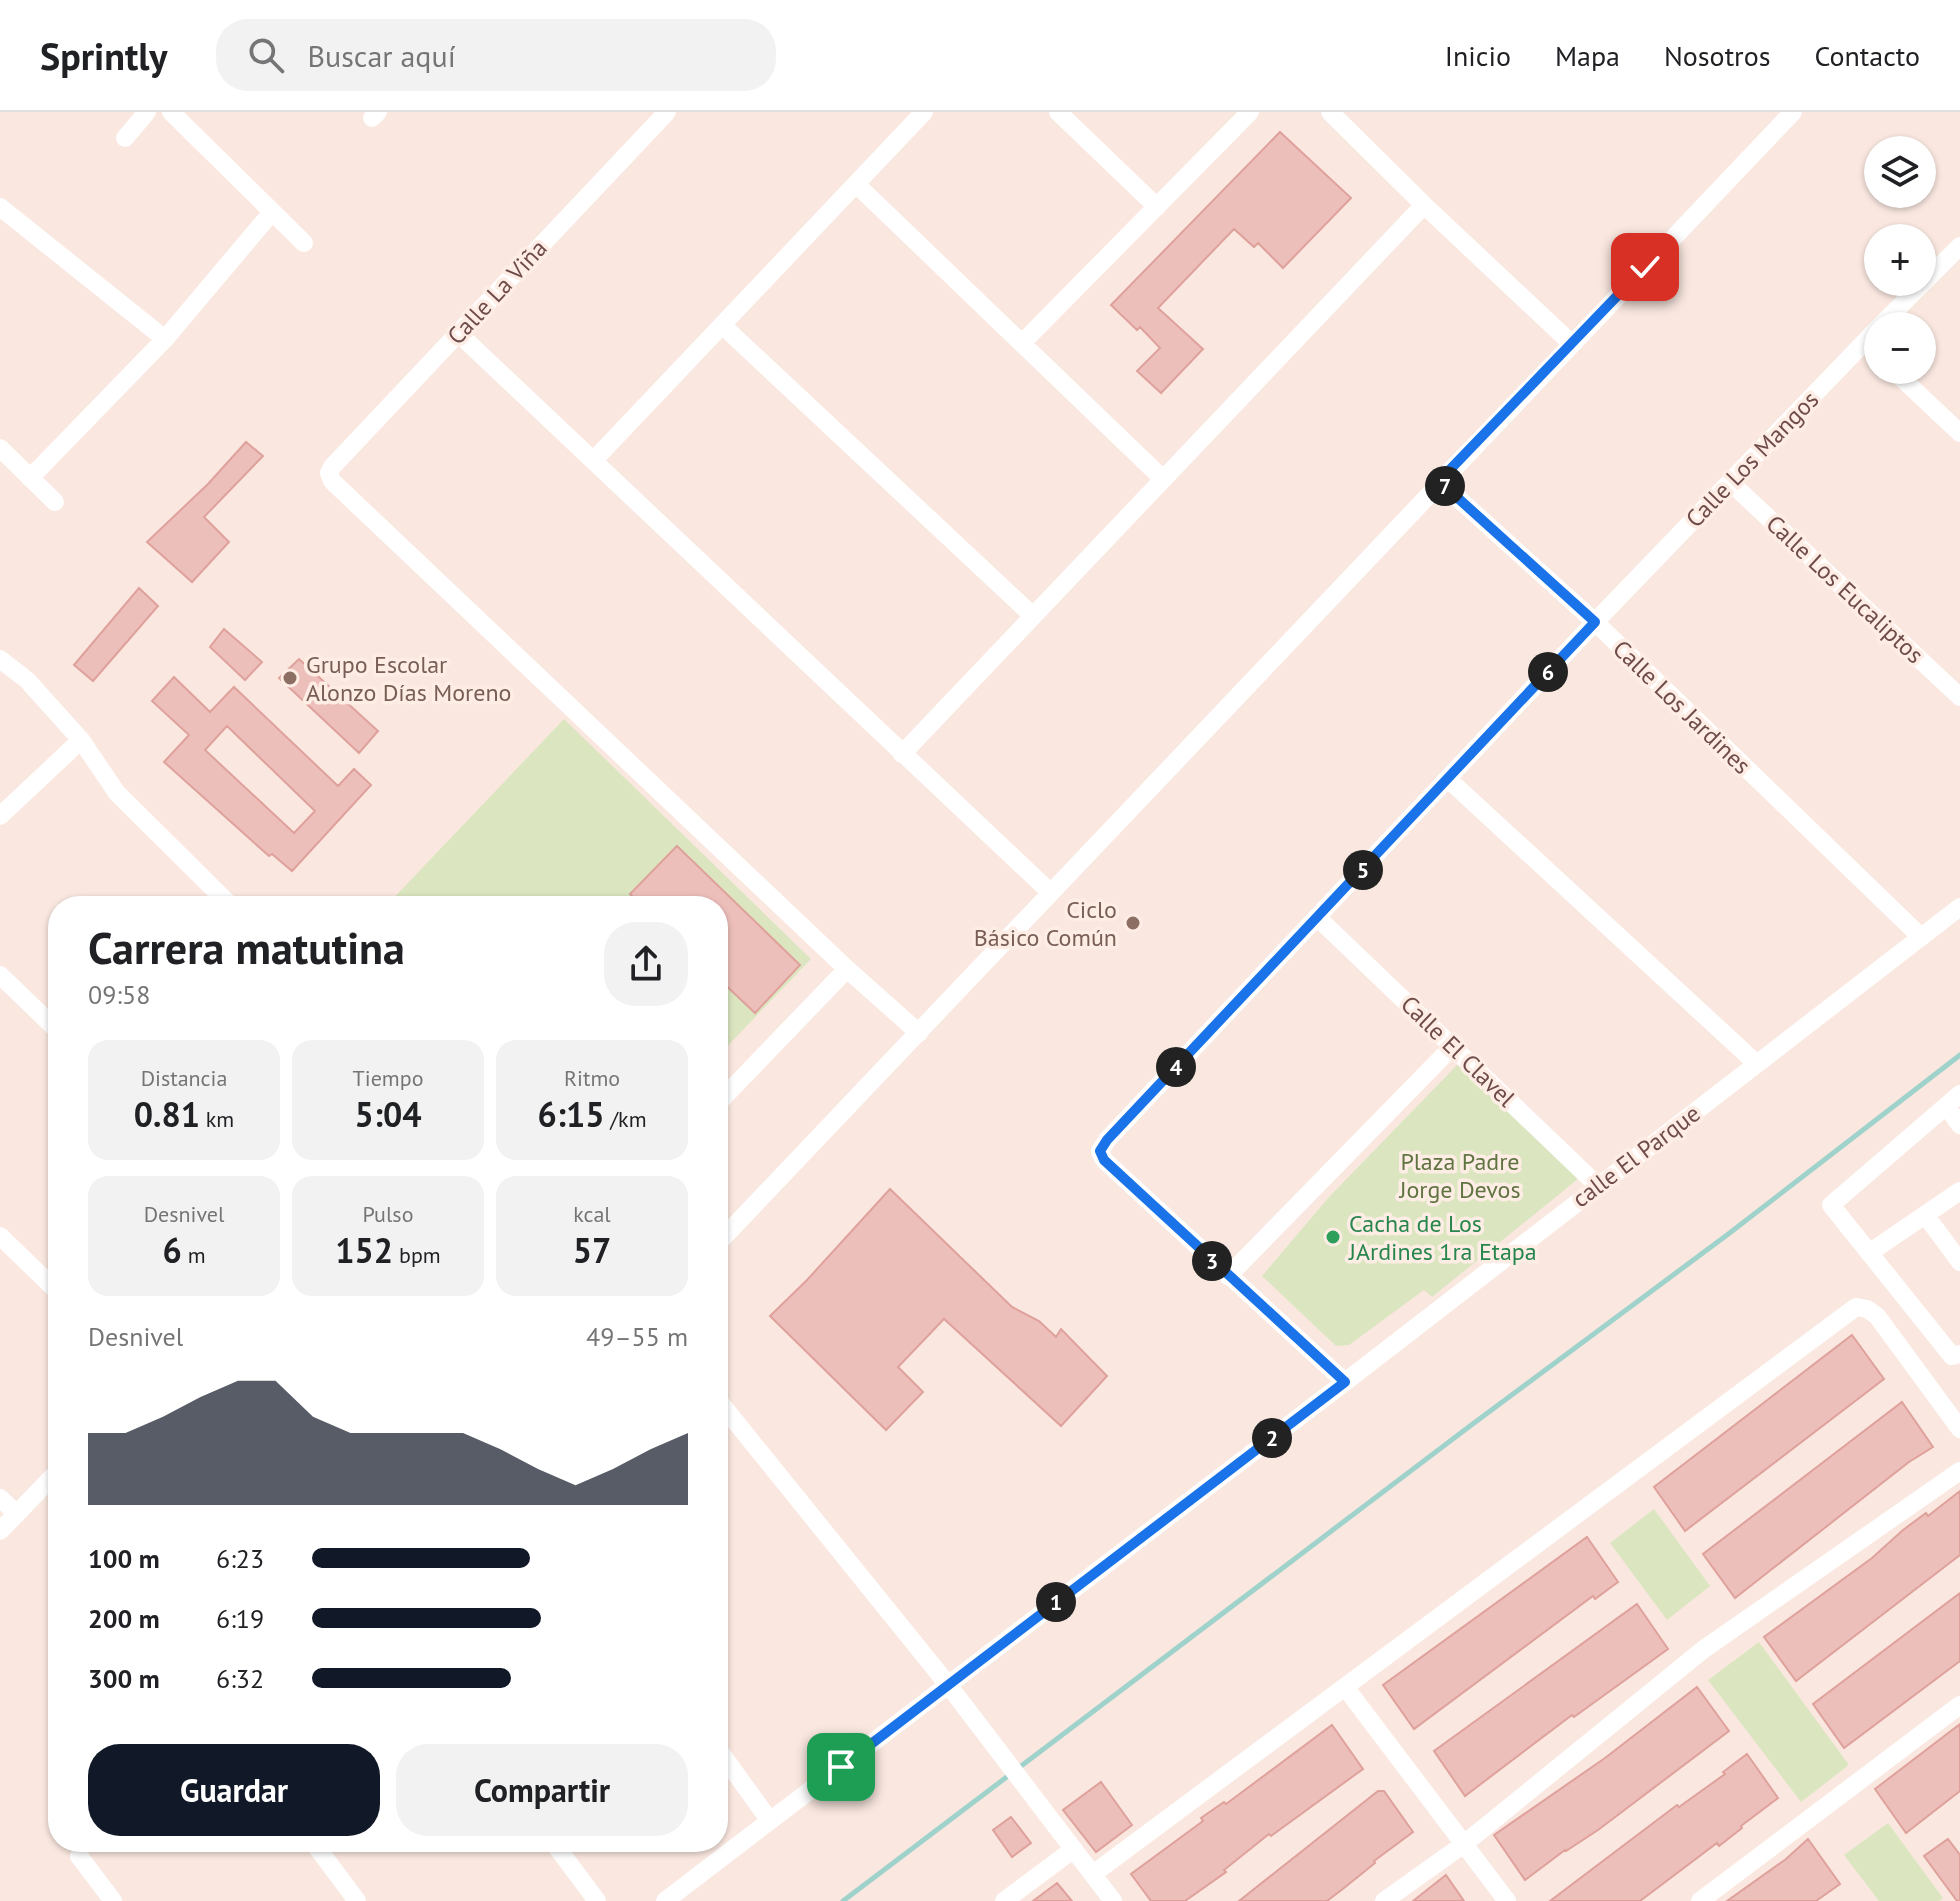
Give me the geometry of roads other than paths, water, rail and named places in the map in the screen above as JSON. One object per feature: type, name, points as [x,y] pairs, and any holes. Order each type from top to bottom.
[{"type":"street","points":[[125,138],[147,112]]},
{"type":"street","points":[[171,112],[304,243]]},
{"type":"street","name":"Calle La Viña","points":[[667,112],[329,473],[332,481],[847,969]]},
{"type":"street","points":[[594,460],[924,112]]},
{"type":"street","points":[[1058,112],[1157,207]]},
{"type":"street","points":[[1023,342],[1250,112]]},
{"type":"street","points":[[1330,112],[1572,344]]},
{"type":"street","points":[[728,1233],[1793,112]]},
{"type":"street","points":[[856,184],[1163,479]]},
{"type":"street","points":[[902,754],[1424,205]]},
{"type":"street","points":[[0,207],[165,339]]},
{"type":"street","points":[[30,478],[165,339],[272,212]]},
{"type":"street","name":"Calle Los Mangos","points":[[1894,312],[1960,246]]},
{"type":"street","points":[[722,325],[1033,616]]},
{"type":"street","points":[[458,333],[1050,892]]},
{"type":"street","name":"Calle Los Mangos","points":[[1589,628],[1863,343]]},
{"type":"street","points":[[1908,384],[1960,433]]},
{"type":"street","points":[[0,448],[55,502]]},
{"type":"street","name":"Calle Los Jardines","points":[[1439,481],[1589,628],[1921,937]]},
{"type":"street","name":"Calle Los Eucaliptos","points":[[1730,482],[1960,697]]},
{"type":"street","points":[[1345,1382],[1104,1160],[1100,1151],[1589,628]]},
{"type":"street","points":[[0,659],[27,680],[81,740],[117,793],[221,896]]},
{"type":"street","points":[[0,816],[81,740]]},
{"type":"street","points":[[1448,779],[1757,1064]]},
{"type":"street","name":"calle El Parque","points":[[665,1901],[1960,907]]},
{"type":"street","name":"Calle El Clavel","points":[[1318,918],[1597,1185]]},
{"type":"street","points":[[728,1093],[847,969],[919,1033]]},
{"type":"street","points":[[0,975],[48,1021]]},
{"type":"street","points":[[1228,1276],[1453,1046]]},
{"type":"street","points":[[1960,1125],[1954,1101],[1832,1201],[1832,1209],[1952,1356],[1960,1354]]},
{"type":"street","points":[[1869,1253],[1960,1191]]},
{"type":"street","points":[[1926,1216],[1960,1262]]},
{"type":"street","points":[[0,1236],[48,1282]]},
{"type":"street","points":[[1093,1874],[1856,1307],[1867,1309],[1877,1316],[1960,1429]]},
{"type":"street","points":[[728,1412],[949,1686],[1113,1901]]},
{"type":"street","points":[[1384,1901],[1464,1844],[1704,1649],[1960,1471]]},
{"type":"street","points":[[0,1531],[48,1481]]},
{"type":"street","points":[[0,1498],[17,1514]]},
{"type":"street","points":[[1345,1687],[1507,1901]]},
{"type":"street","points":[[1700,1901],[1960,1705]]},
{"type":"street","points":[[728,1763],[770,1821]]},
{"type":"street","points":[[1004,1901],[1074,1849]]},
{"type":"street","points":[[320,1852],[357,1901]]},
{"type":"street","points":[[560,1852],[597,1901]]},
{"type":"street","points":[[79,1856],[113,1901]]},
{"type":"waterway","points":[[843,1901],[1727,1235],[1960,1055]]},
{"type":"place","name":"Grupo Escolar Alonzo Días Moreno","points":[[290,678]]},
{"type":"place","name":"Ciclo Básico Común","points":[[1133,923]]},
{"type":"place","name":"Cacha de Los JArdines 1ra Etapa","points":[[1333,1237]]},
{"type":"park label","name":"Plaza Padre Jorge Devos","points":[[1460,1175]]}]
